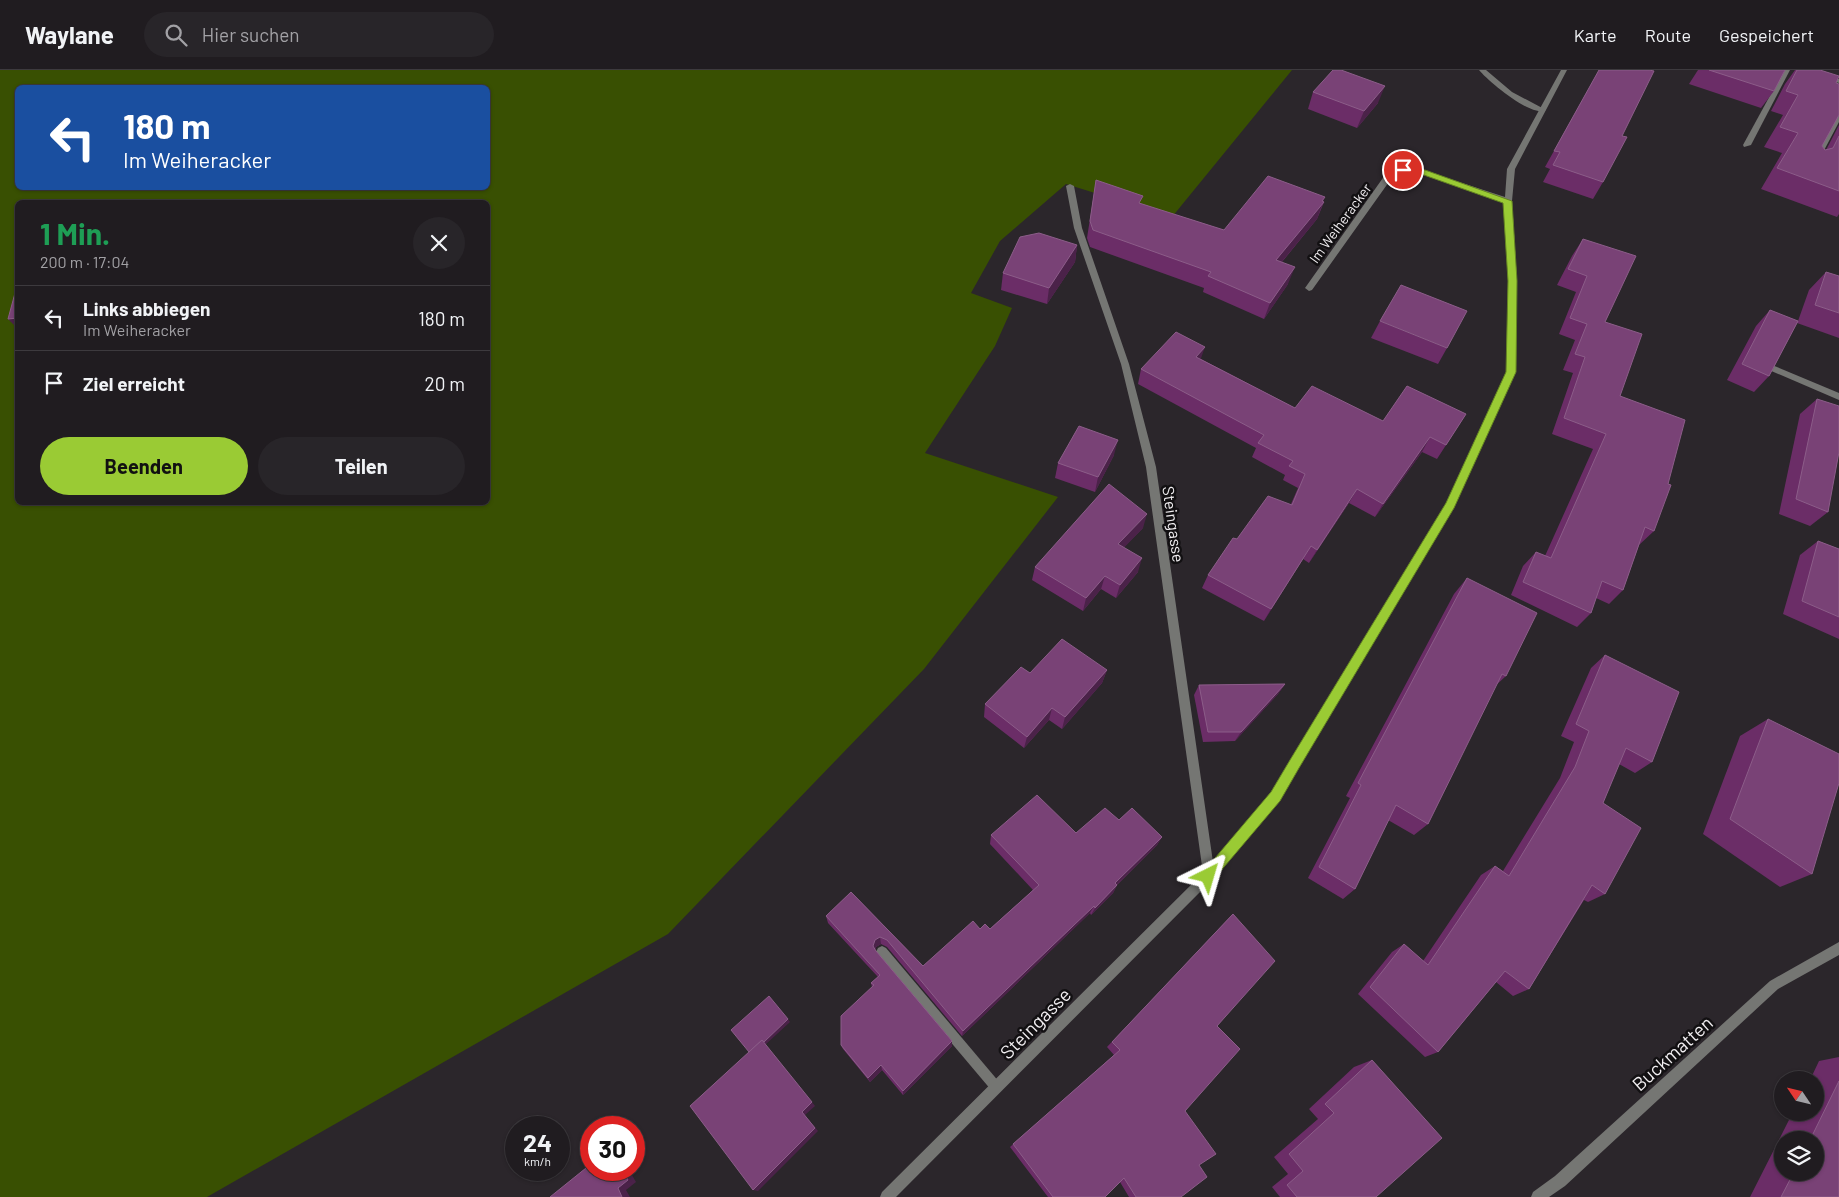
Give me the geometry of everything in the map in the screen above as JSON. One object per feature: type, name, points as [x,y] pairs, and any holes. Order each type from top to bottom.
[{"type":"street","points":[[1482,70],[1507,94],[1519,102],[1543,110]]},
{"type":"street","name":"Steingasse","points":[[887,1197],[1208,876],[1275,796],[1440,522],[1450,505],[1511,372],[1513,281],[1508,201],[1511,169],[1564,70]]},
{"type":"street","points":[[1747,145],[1787,70]]},
{"type":"street","points":[[1805,70],[1839,81]]},
{"type":"street","points":[[1811,167],[1839,115]]},
{"type":"street","name":"Im Weiheracker","points":[[1309,288],[1388,177],[1403,170],[1422,172],[1508,201]]},
{"type":"street","name":"Steingasse","points":[[1070,186],[1078,228],[1125,364],[1151,467],[1208,876]]},
{"type":"street","points":[[1772,368],[1839,397]]},
{"type":"street","name":"Buckmatten","points":[[1538,1197],[1567,1175],[1774,985],[1839,948]]},
{"type":"street","points":[[882,952],[996,1087]]},
{"type":"green space","points":[[0,70],[1292,70],[1172,217],[1066,184],[1000,241],[971,293],[1012,308],[995,346],[925,453],[1058,497],[924,669],[668,934],[207,1197],[0,1197]]},
{"type":"building","points":[[1333,70],[1341,70],[1385,86],[1364,111],[1313,92]]},
{"type":"building","points":[[1599,70],[1654,71],[1622,136],[1627,137],[1603,182],[1553,165],[1560,152],[1554,151]]},
{"type":"building","points":[[1709,70],[1785,70],[1774,91]]},
{"type":"building","points":[[1797,70],[1820,70],[1839,76],[1836,83],[1839,84],[1839,115],[1822,146],[1825,150],[1833,148],[1839,136],[1839,191],[1777,168],[1798,133],[1780,127],[1798,95],[1786,91]]},
{"type":"building","points":[[1268,176],[1325,197],[1322,201],[1324,202],[1276,260],[1295,267],[1270,303],[1208,276],[1211,272],[1093,230],[1090,221],[1096,180],[1143,196],[1139,203],[1224,230]]},
{"type":"building","points":[[1039,233],[1077,245],[1049,288],[1003,273],[1020,237]]},
{"type":"building","points":[[1583,239],[1636,256],[1605,322],[1642,334],[1620,396],[1685,420],[1668,484],[1671,485],[1654,531],[1645,527],[1623,590],[1602,581],[1591,613],[1523,582],[1536,552],[1551,558],[1606,434],[1564,418],[1585,357],[1575,354],[1587,324],[1570,318],[1587,276],[1568,269]]},
{"type":"building","points":[[1826,272],[1839,276],[1839,313],[1815,305]]},
{"type":"building","points":[[1401,285],[1467,311],[1447,348],[1380,321]]},
{"type":"building","points":[[15,293],[15,318],[8,319]]},
{"type":"building","points":[[1770,310],[1798,321],[1769,376],[1742,364]]},
{"type":"building","points":[[1176,332],[1205,347],[1196,357],[1295,408],[1312,386],[1383,421],[1407,386],[1466,414],[1446,445],[1430,437],[1383,504],[1357,489],[1317,550],[1311,546],[1271,609],[1208,575],[1233,538],[1237,539],[1268,496],[1292,505],[1305,474],[1289,466],[1293,461],[1258,443],[1264,435],[1141,369]]},
{"type":"building","points":[[1817,399],[1839,406],[1839,452],[1828,512],[1796,499]]},
{"type":"building","points":[[1079,426],[1118,440],[1098,477],[1058,463]]},
{"type":"building","points":[[1109,484],[1147,514],[1118,544],[1142,558],[1120,585],[1105,576],[1086,598],[1035,567]]},
{"type":"building","points":[[1818,541],[1839,549],[1839,617],[1802,601]]},
{"type":"building","points":[[1467,578],[1537,613],[1506,676],[1502,674],[1428,824],[1396,805],[1355,889],[1319,867],[1361,785],[1358,783]]},
{"type":"building","points":[[1062,639],[1107,670],[1065,717],[1052,708],[1027,737],[985,704],[1021,667],[1030,673]]},
{"type":"building","points":[[1605,655],[1679,692],[1652,762],[1626,748],[1603,803],[1641,828],[1605,894],[1592,885],[1529,989],[1505,971],[1438,1052],[1370,987],[1404,944],[1428,965],[1495,866],[1509,876],[1575,767],[1589,731],[1576,724]]},
{"type":"building","points":[[1285,684],[1241,732],[1208,732],[1199,685]]},
{"type":"building","points":[[1768,719],[1839,754],[1839,783],[1812,874],[1730,819]]},
{"type":"building","points":[[1037,795],[1076,833],[1105,808],[1119,820],[1132,808],[1162,837],[1115,883],[1117,885],[1095,908],[1094,906],[963,1031],[887,940],[880,937],[875,940],[873,946],[876,951],[952,1041],[903,1091],[881,1065],[868,1078],[841,1045],[841,1016],[874,985],[871,983],[880,975],[826,916],[851,892],[923,966],[973,921],[980,929],[985,924],[990,929],[1039,885],[991,835]]},
{"type":"building","points":[[1233,914],[1275,961],[1217,1026],[1240,1049],[1185,1111],[1216,1154],[1199,1165],[1207,1177],[1181,1197],[1136,1197],[1124,1178],[1105,1197],[1053,1197],[1013,1144],[1120,1050],[1112,1042]]},
{"type":"building","points":[[769,996],[788,1019],[764,1042],[762,1040],[749,1052],[731,1030]]},
{"type":"building","points":[[762,1040],[812,1102],[802,1112],[815,1128],[753,1190],[690,1106]]},
{"type":"building","points":[[1372,1060],[1442,1138],[1376,1197],[1297,1197],[1287,1185],[1303,1171],[1289,1154],[1334,1113],[1325,1104]]},
{"type":"building","points":[[1839,1081],[1839,1197],[1781,1197],[1789,1181],[1824,1181],[1824,1131],[1814,1131],[1819,1121],[1824,1121],[1824,1112]]},
{"type":"building","points":[[580,1173],[580,1181],[627,1181],[618,1188],[622,1197],[550,1197]]},
{"type":"route","points":[[1208,876],[1275,796],[1295,764],[1450,505],[1511,372],[1513,281],[1508,201],[1422,172],[1403,170]]}]
